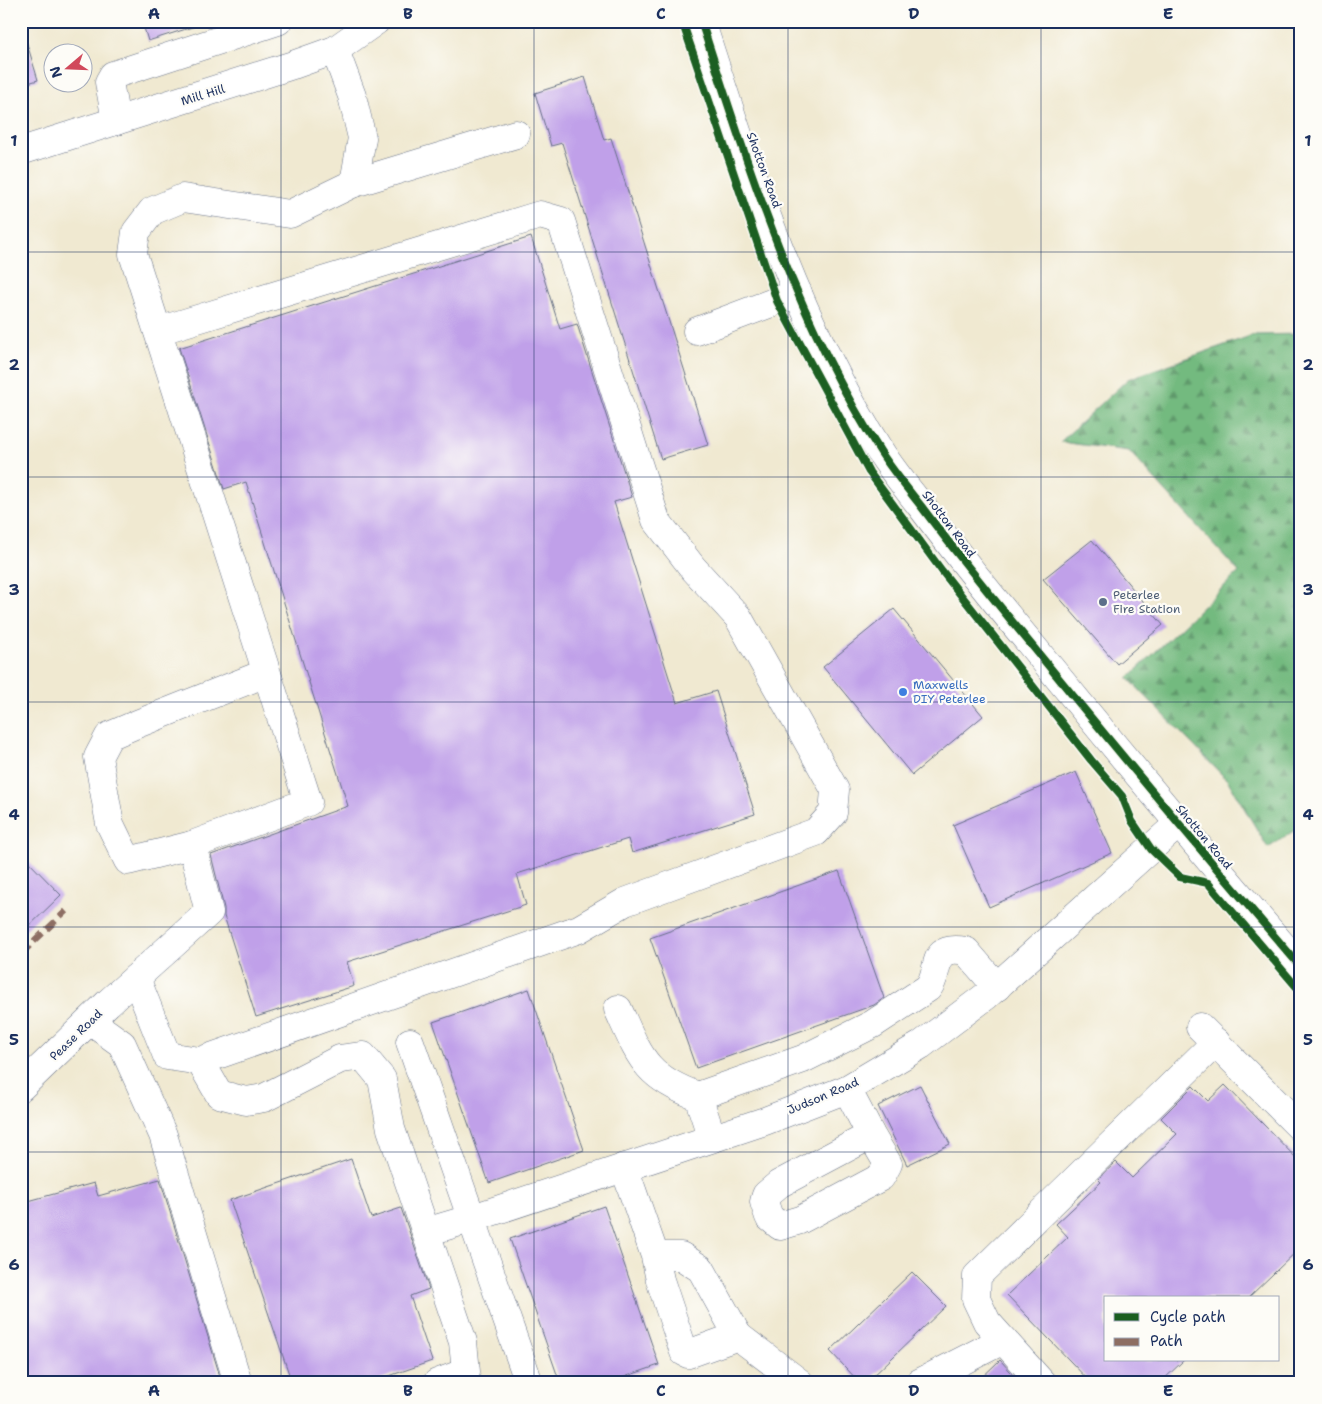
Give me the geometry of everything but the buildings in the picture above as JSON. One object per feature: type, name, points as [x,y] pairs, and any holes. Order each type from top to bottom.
[{"type":"street","points":[[116,121],[109,82],[113,75],[278,21]]},
{"type":"street","name":"Mill Hill","points":[[21,151],[231,86],[335,50],[376,21]]},
{"type":"street","name":"Shotton Road","points":[[701,21],[748,160],[798,293],[833,367],[880,452],[962,560],[1178,824],[1301,967]]},
{"type":"street","points":[[335,50],[352,96],[362,138],[354,183]]},
{"type":"street","points":[[266,673],[109,736],[98,757],[110,824],[128,861],[192,845],[308,802],[133,254],[136,232],[152,212],[183,198],[290,214],[354,183],[516,134]]},
{"type":"street","points":[[136,978],[167,1056],[200,1061],[579,929],[625,902],[816,832],[832,813],[835,790],[738,617],[693,568],[656,520],[561,221],[540,215],[158,331]]},
{"type":"street","points":[[697,331],[798,293]]},
{"type":"street","name":"Judson Road","points":[[426,1232],[765,1121],[847,1089],[921,1045],[996,987],[1178,824]]},
{"type":"street","name":"Pease Road","points":[[21,1087],[99,1012],[209,912],[192,845]]},
{"type":"street","points":[[618,1008],[639,1054],[651,1070],[664,1082],[698,1096],[803,1059],[873,1024],[928,988],[932,983],[935,965],[942,955],[949,950],[966,951],[996,987]]},
{"type":"street","points":[[99,1012],[122,1044],[163,1135],[238,1383]]},
{"type":"street","points":[[1042,1383],[987,1322],[976,1299],[977,1276],[1208,1034],[1301,1128]]},
{"type":"street","points":[[410,1042],[529,1383]]},
{"type":"street","points":[[200,1061],[219,1094],[246,1101],[264,1098],[340,1059],[363,1056],[382,1079],[391,1129],[463,1342],[466,1372],[437,1383]]},
{"type":"street","points":[[847,1089],[871,1135]]},
{"type":"street","points":[[698,1096],[712,1138]]},
{"type":"street","points":[[624,1167],[656,1256],[660,1280],[686,1354],[738,1336]]},
{"type":"street","points":[[656,1256],[681,1256],[700,1269],[738,1336],[800,1383]]},
{"type":"street","points":[[919,1383],[1004,1340]]},
{"type":"green space","points":[[1301,334],[1301,826],[1268,848],[1228,781],[1128,678],[1239,572],[1129,451],[1060,442],[1128,379],[1253,335]]},
{"type":"marked path","points":[[21,954],[66,911]]},
{"type":"cycle path","points":[[682,21],[777,301],[869,472],[942,571],[1091,760],[1122,796],[1132,821],[1151,849],[1180,877],[1208,883],[1301,992]]},
{"type":"cycle path","points":[[701,21],[756,187],[799,297],[850,401],[880,451],[948,542],[1005,613],[1166,809],[1301,967]]},
{"type":"place","name":"Peterlee Fire Station","points":[[1103,602]]},
{"type":"place","name":"Maxwells DIY Peterlee","points":[[903,692]]}]
